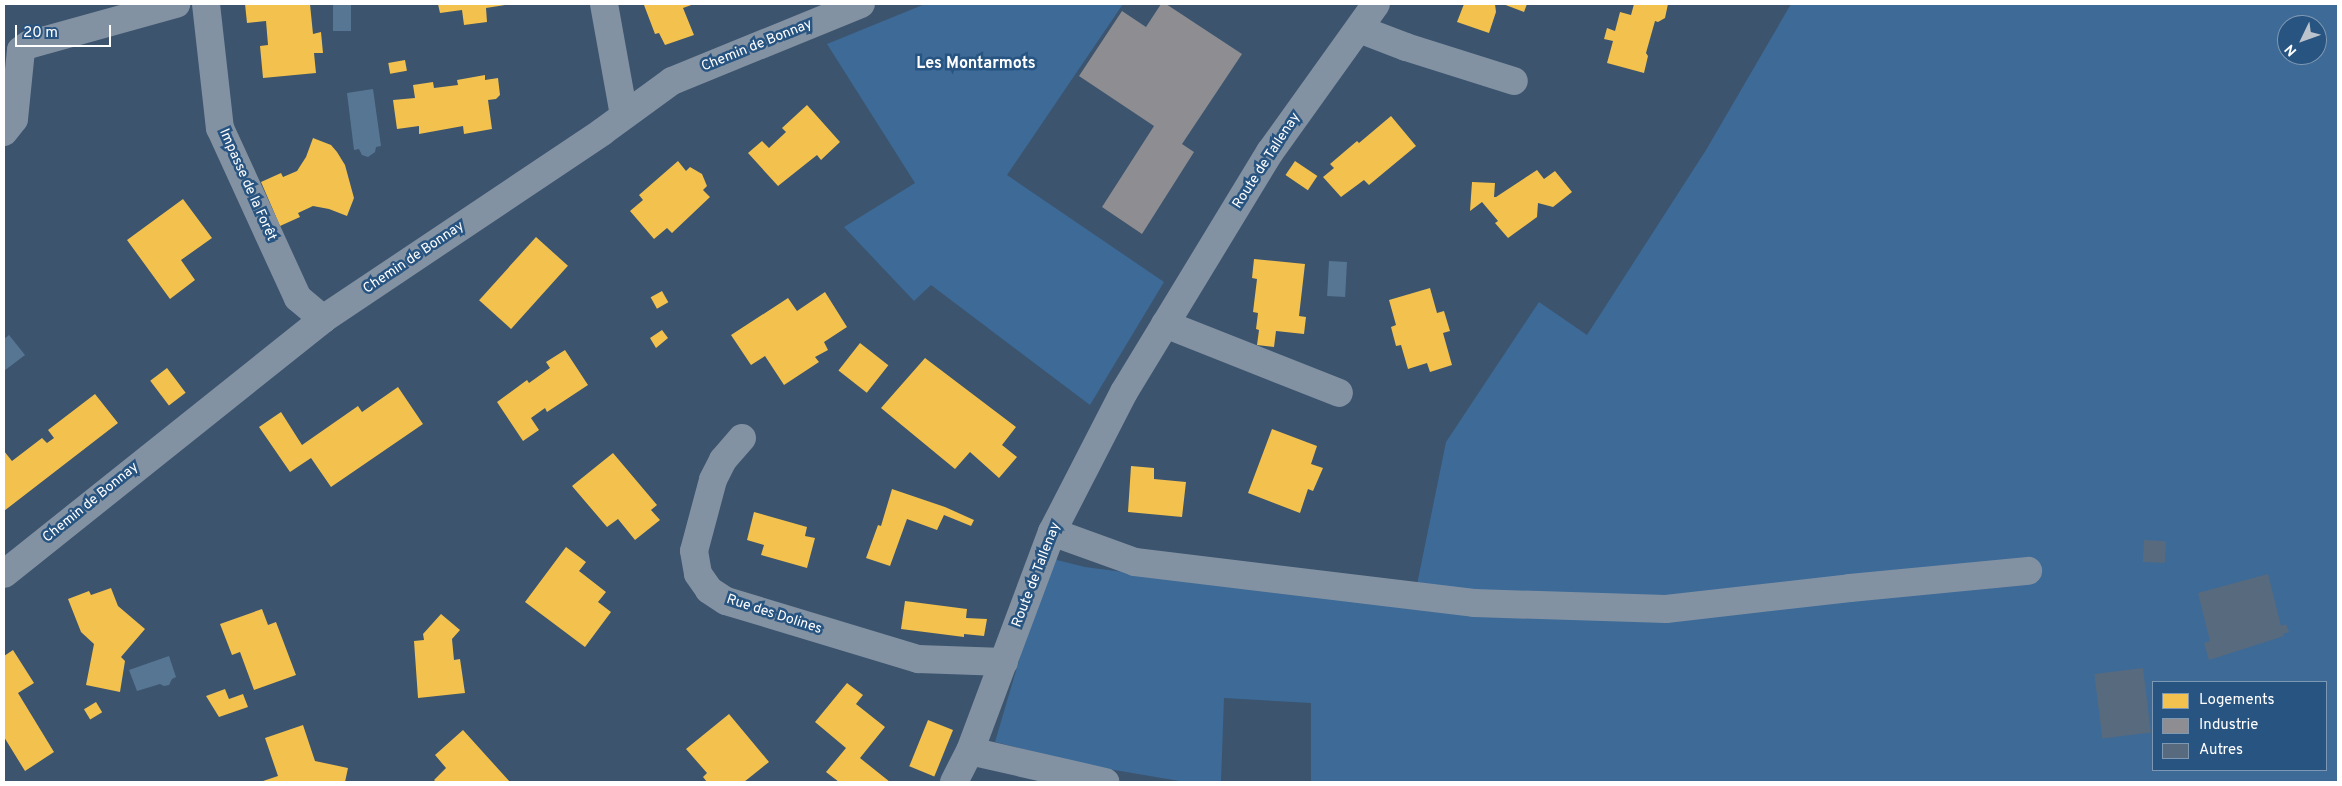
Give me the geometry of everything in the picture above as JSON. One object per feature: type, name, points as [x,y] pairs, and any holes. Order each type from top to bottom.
[{"type":"street","points":[[4,132],[14,119],[21,50],[28,45],[176,4]]},
{"type":"street","name":"Impasse de la Forêt","points":[[206,4],[220,128],[298,298],[324,319]]},
{"type":"street","points":[[604,4],[624,115]]},
{"type":"street","name":"Chemin de Bonnay","points":[[4,574],[324,319],[624,115],[672,80],[861,4]]},
{"type":"street","name":"Route de Tallenay","points":[[954,782],[970,751],[1052,532],[1124,392],[1270,152],[1376,4]]},
{"type":"street","points":[[1359,29],[1406,47],[1514,81]]},
{"type":"street","points":[[1166,324],[1339,393]]},
{"type":"street","name":"Rue des Dolines","points":[[742,438],[723,460],[714,480],[694,551],[698,574],[709,590],[726,601],[918,659],[1004,662]]},
{"type":"street","points":[[1052,532],[1135,562],[1474,603],[1666,609],[1850,588],[2028,571]]},
{"type":"street","points":[[970,751],[1104,782]]},
{"type":"shaded area","points":[[333,4],[351,4],[351,31],[333,31]]},
{"type":"shaded area","points":[[925,4],[1123,4],[1007,175],[1164,282],[1090,405],[931,285],[914,301],[844,227],[915,183],[827,44]]},
{"type":"shaded area","points":[[1791,4],[2338,4],[2338,782],[1311,782],[1311,703],[1224,698],[1221,782],[1185,782],[1091,766],[995,742],[1049,558],[1085,567],[1412,609],[1446,442],[1539,302],[1587,335],[1706,150]]},
{"type":"shaded area","points":[[373,89],[381,146],[376,147],[375,152],[368,157],[362,155],[359,149],[354,150],[347,93]]},
{"type":"shaded area","points":[[1329,261],[1347,262],[1345,297],[1327,296]]},
{"type":"shaded area","points":[[9,335],[25,355],[4,371],[4,339]]},
{"type":"shaded area","points":[[169,656],[176,677],[172,679],[169,685],[164,686],[160,684],[137,691],[129,670]]},
{"type":"building: Logements","points":[[245,4],[310,4],[313,34],[321,32],[323,53],[314,53],[316,73],[263,78],[260,46],[268,45],[266,21],[247,23]]},
{"type":"building: Logements","points":[[438,4],[505,5],[486,8],[487,22],[464,25],[462,10],[440,13]]},
{"type":"building: Logements","points":[[694,4],[683,8],[694,35],[665,45],[659,33],[655,34],[644,5]]},
{"type":"building: Logements","points":[[1464,4],[1495,4],[1496,12],[1489,33],[1457,22]]},
{"type":"building: Logements","points":[[1503,4],[1527,4],[1524,12]]},
{"type":"building: Logements","points":[[1634,4],[1668,4],[1665,18],[1658,22],[1655,21],[1646,53],[1648,56],[1644,73],[1607,63],[1613,41],[1604,39],[1607,28],[1615,31],[1620,12],[1631,15]]},
{"type":"building: Logements","points":[[405,60],[407,71],[390,74],[388,63]]},
{"type":"building: Logements","points":[[485,75],[485,80],[498,78],[500,95],[496,99],[488,100],[492,129],[464,134],[463,126],[419,134],[419,126],[397,129],[393,100],[415,98],[413,85],[433,82],[434,88],[458,85],[457,80]]},
{"type":"building: Logements","points":[[807,105],[840,142],[821,160],[817,155],[778,186],[748,153],[762,141],[769,148],[786,132],[782,128]]},
{"type":"building: Logements","points":[[1391,116],[1416,146],[1369,185],[1364,180],[1341,197],[1323,177],[1334,168],[1330,164]]},
{"type":"building: Logements","points":[[313,138],[331,145],[337,152],[345,165],[354,198],[347,216],[329,209],[313,206],[298,213],[300,217],[280,226],[261,182],[281,173],[283,177],[297,171],[306,157]]},
{"type":"building: Logements","points":[[678,161],[686,171],[690,167],[702,174],[707,186],[703,190],[710,197],[672,233],[667,228],[654,239],[630,211],[643,200],[639,195]]},
{"type":"building: Logements","points":[[1295,161],[1317,176],[1308,190],[1285,175]]},
{"type":"building: Logements","points":[[1537,170],[1544,179],[1555,171],[1572,192],[1553,207],[1538,203],[1537,217],[1508,238],[1495,223],[1498,221],[1482,202],[1470,211],[1472,182],[1495,183],[1494,197],[1496,197]]},
{"type":"building: Logements","points":[[183,199],[212,238],[181,260],[195,280],[170,299],[127,240]]},
{"type":"building: Logements","points":[[536,237],[568,266],[511,329],[479,300]]},
{"type":"building: Logements","points":[[1254,259],[1305,264],[1299,316],[1306,317],[1304,334],[1276,331],[1274,347],[1257,345],[1259,330],[1256,329],[1258,313],[1253,312],[1257,279],[1252,278]]},
{"type":"building: Logements","points":[[1430,288],[1437,313],[1444,311],[1450,331],[1443,333],[1452,365],[1430,372],[1427,363],[1408,369],[1401,345],[1396,346],[1391,327],[1396,325],[1389,300]]},
{"type":"building: Logements","points":[[662,291],[668,302],[657,309],[651,297]]},
{"type":"building: Logements","points":[[825,292],[847,327],[824,342],[828,350],[815,357],[819,362],[784,385],[765,356],[751,365],[731,335],[788,298],[797,311]]},
{"type":"building: Logements","points":[[662,330],[668,338],[656,348],[650,338]]},
{"type":"building: Logements","points":[[860,343],[888,365],[867,393],[838,371]]},
{"type":"building: Logements","points":[[565,350],[588,385],[547,412],[545,408],[531,418],[539,430],[523,441],[497,402],[527,380],[529,383],[550,368],[546,362]]},
{"type":"building: Logements","points":[[925,358],[1016,427],[1002,445],[1017,457],[999,478],[970,452],[955,469],[881,408]]},
{"type":"building: Logements","points":[[167,368],[186,393],[169,405],[150,381]]},
{"type":"building: Logements","points":[[398,387],[423,424],[331,487],[311,458],[290,472],[259,427],[281,412],[302,445],[358,406],[362,412]]},
{"type":"building: Logements","points":[[95,394],[118,423],[4,511],[4,451],[12,461],[42,438],[47,443],[54,438],[48,430]]},
{"type":"building: Logements","points":[[1272,429],[1317,446],[1311,464],[1323,468],[1313,491],[1308,489],[1300,513],[1248,493]]},
{"type":"building: Logements","points":[[613,453],[657,505],[651,510],[660,520],[635,540],[618,519],[607,527],[572,486]]},
{"type":"building: Logements","points":[[1131,466],[1154,468],[1154,479],[1186,482],[1182,517],[1128,512]]},
{"type":"building: Logements","points":[[892,489],[945,507],[974,520],[971,526],[944,515],[937,530],[907,519],[890,566],[866,558],[878,525],[881,526]]},
{"type":"building: Logements","points":[[754,512],[807,527],[805,536],[815,538],[807,568],[761,555],[764,545],[747,540]]},
{"type":"building: Logements","points":[[566,547],[586,562],[579,571],[606,592],[598,602],[611,612],[585,647],[525,602]]},
{"type":"building: Logements","points":[[111,588],[118,606],[145,629],[121,657],[125,661],[120,692],[86,685],[94,644],[81,632],[68,599],[89,591],[91,595]]},
{"type":"building: Logements","points":[[905,601],[967,609],[966,618],[987,619],[984,636],[964,634],[964,637],[901,629]]},
{"type":"building: Logements","points":[[262,609],[268,625],[276,622],[296,675],[254,690],[240,652],[232,655],[220,624]]},
{"type":"building: Logements","points":[[441,614],[460,630],[452,639],[454,660],[460,659],[465,693],[418,698],[414,641],[424,640],[423,634]]},
{"type":"building: Logements","points":[[13,650],[34,683],[18,693],[54,752],[25,771],[4,737],[4,656]]},
{"type":"building: Logements","points":[[847,683],[863,695],[856,704],[885,727],[860,758],[890,782],[839,782],[826,772],[846,748],[815,722]]},
{"type":"building: Logements","points":[[225,689],[229,699],[243,694],[248,707],[219,717],[206,696]]},
{"type":"building: Logements","points":[[96,702],[102,712],[90,719],[84,709]]},
{"type":"building: Logements","points":[[729,714],[769,762],[744,782],[707,782],[703,777],[707,773],[686,749]]},
{"type":"building: Logements","points":[[928,720],[953,730],[934,776],[909,766]]},
{"type":"building: Logements","points":[[303,725],[315,761],[348,768],[345,782],[260,782],[278,776],[265,738]]},
{"type":"building: Logements","points":[[463,730],[510,782],[436,782],[434,780],[446,768],[435,755]]},
{"type":"building: Industrie","points":[[1161,4],[1166,4],[1242,54],[1182,144],[1194,152],[1142,234],[1102,207],[1154,126],[1079,76],[1122,11],[1146,27]]},
{"type":"building: Autres","points":[[2144,540],[2166,541],[2165,563],[2143,562]]},
{"type":"building: Autres","points":[[2268,574],[2281,626],[2286,624],[2289,632],[2283,634],[2284,636],[2209,660],[2204,643],[2210,641],[2198,593]]},
{"type":"building: Autres","points":[[2143,668],[2151,733],[2102,738],[2094,674]]},
{"type":"district","name":"Les Montarmots","points":[[976,64]]}]
